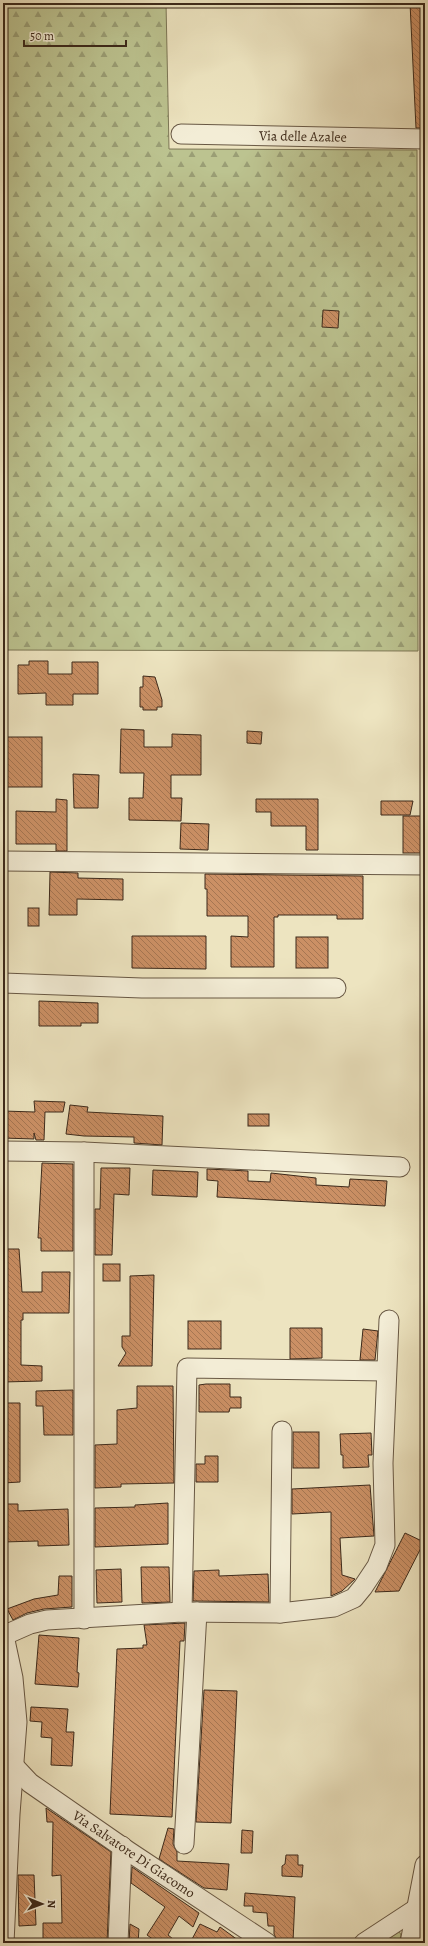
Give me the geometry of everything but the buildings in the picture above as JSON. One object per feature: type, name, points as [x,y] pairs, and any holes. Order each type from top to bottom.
[{"type":"street","name":"Via delle Azalee","points":[[181,134],[425,139]]},
{"type":"street","points":[[3,861],[425,864]]},
{"type":"street","points":[[3,983],[142,988],[336,988]]},
{"type":"street","points":[[3,1151],[84,1152],[400,1167]]},
{"type":"street","points":[[84,1152],[84,1619]]},
{"type":"street","points":[[4,1943],[8,1765],[17,1722],[16,1700],[4,1633],[47,1620],[189,1612],[280,1613],[334,1607],[354,1598],[377,1566],[385,1545],[383,1463],[389,1320]]},
{"type":"street","points":[[184,1844],[189,1612],[187,1368],[386,1371]]},
{"type":"street","points":[[280,1613],[282,1430]]},
{"type":"street","name":"Via Salvatore Di Giacomo","points":[[8,1765],[30,1783],[267,1943]]},
{"type":"street","points":[[118,1943],[122,1846]]},
{"type":"street","points":[[410,1943],[421,1906],[425,1865]]},
{"type":"street","points":[[364,1943],[421,1906]]},
{"type":"green space","points":[[3,3],[166,3],[169,149],[417,150],[418,651],[3,650]]},
{"type":"green space","points":[[399,1931],[401,1935],[399,1943],[375,1943]]}]
